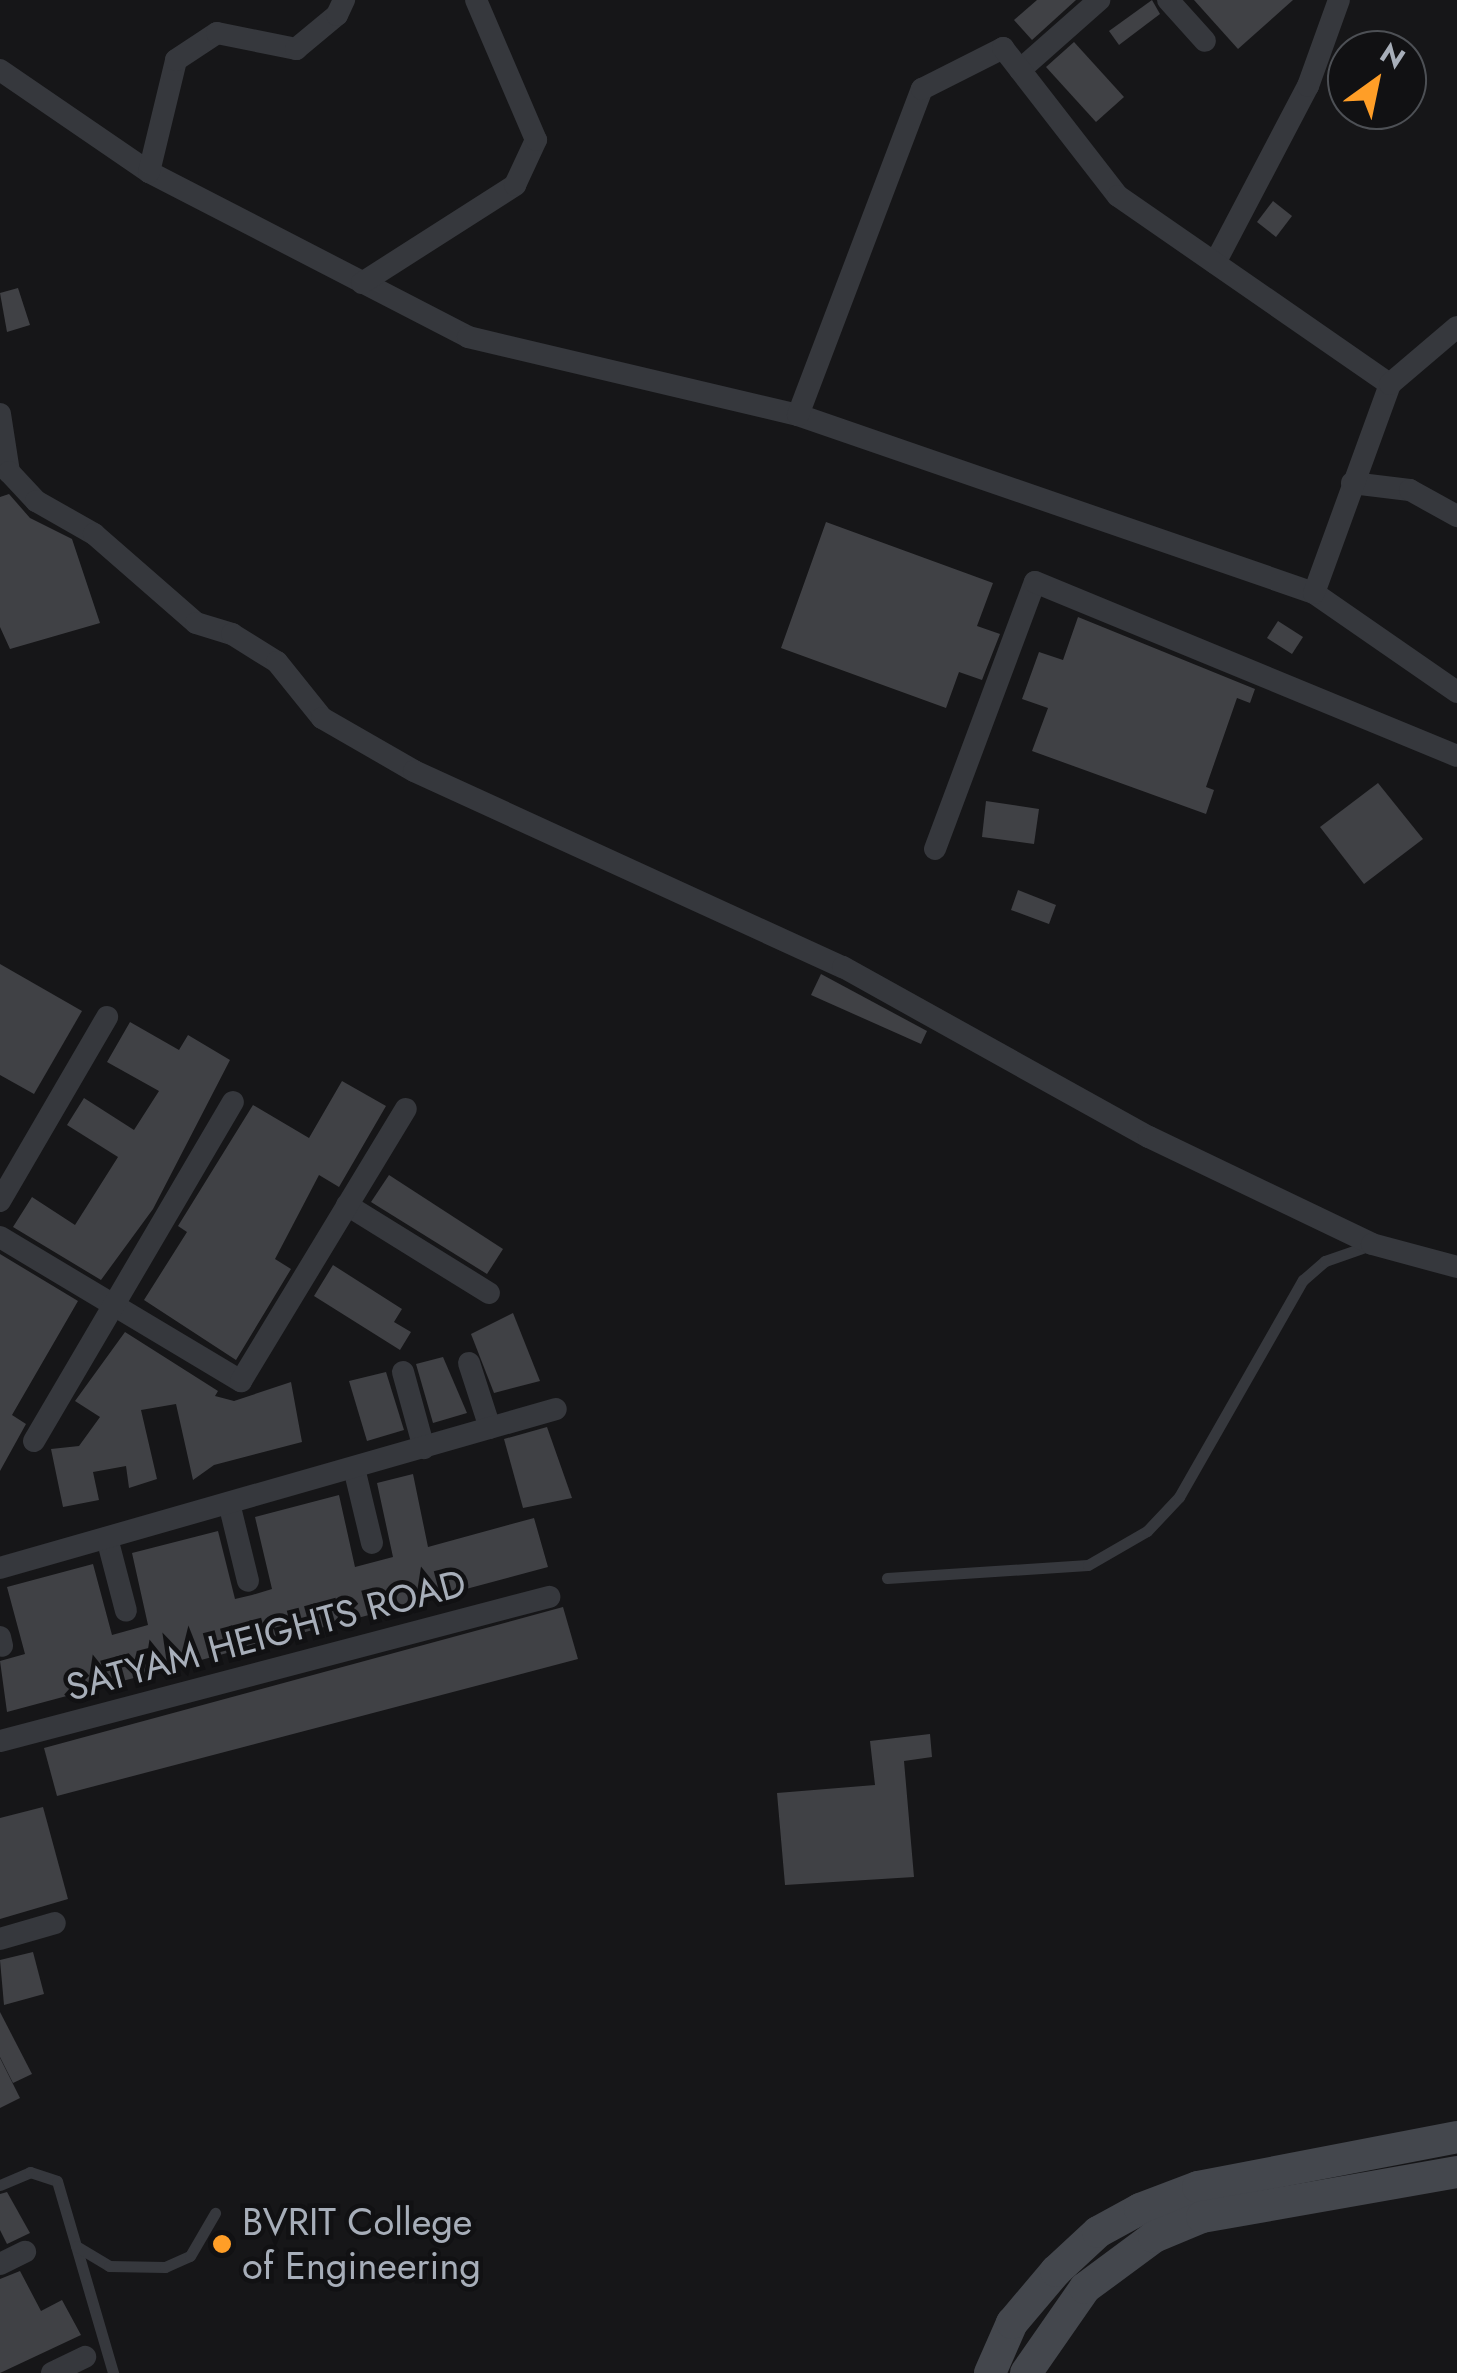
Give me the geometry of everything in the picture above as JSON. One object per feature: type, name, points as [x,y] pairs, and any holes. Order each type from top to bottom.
[{"type":"street","points":[[149,172],[176,60],[217,33],[296,49],[337,15],[344,0]]},
{"type":"street","points":[[362,283],[515,186],[536,140],[476,0]]},
{"type":"street","points":[[1020,70],[1098,0]]},
{"type":"street","points":[[1168,0],[1205,41]]},
{"type":"street","points":[[1215,263],[1308,86],[1339,0]]},
{"type":"street","points":[[798,416],[922,88],[1003,48],[1118,196],[1390,384]]},
{"type":"street","points":[[0,70],[149,172],[468,338],[798,416],[1314,593],[1457,692]]},
{"type":"street","points":[[1314,593],[1390,384],[1457,327]]},
{"type":"street","points":[[0,414],[9,472],[36,500],[94,534],[196,624],[232,634],[277,662],[322,718],[414,772],[843,967],[1149,1138],[1372,1244],[1457,1268]]},
{"type":"street","points":[[1352,484],[1410,490],[1457,516]]},
{"type":"street","points":[[934,849],[1035,582],[1457,756]]},
{"type":"street","points":[[0,1201],[107,1017]]},
{"type":"street","points":[[34,1441],[233,1102]]},
{"type":"street","points":[[0,1238],[240,1381],[406,1109]]},
{"type":"street","points":[[348,1206],[489,1293]]},
{"type":"street","points":[[469,1362],[490,1428]]},
{"type":"street","points":[[403,1372],[424,1448]]},
{"type":"street","points":[[0,1568],[556,1408]]},
{"type":"street","points":[[354,1468],[372,1542]]},
{"type":"street","points":[[229,1503],[248,1580]]},
{"type":"street","points":[[106,1538],[126,1611]]},
{"type":"street","name":"SATYAM HEIGHTS ROAD","points":[[0,1741],[550,1597]]},
{"type":"street","points":[[0,1939],[55,1923]]},
{"type":"street","points":[[990,2373],[1012,2323],[1056,2271],[1098,2232],[1140,2209],[1198,2188],[1457,2137]]},
{"type":"street","points":[[1026,2373],[1084,2288],[1154,2237],[1202,2217],[1457,2172]]},
{"type":"street","points":[[0,2264],[25,2252]]},
{"type":"street","points":[[52,2373],[84,2357]]},
{"type":"lane","points":[[886,1578],[1088,1565],[1148,1531],[1178,1498],[1303,1280],[1325,1261],[1372,1244]]},
{"type":"lane","points":[[0,2185],[30,2172],[57,2180],[112,2373]]},
{"type":"lane","points":[[76,2246],[109,2266],[165,2267],[190,2256],[215,2214]]},
{"type":"building","points":[[1037,0],[1076,0],[1032,40],[1014,20]]},
{"type":"building","points":[[1152,0],[1160,14],[1119,45],[1109,31]]},
{"type":"building","points":[[1194,0],[1293,0],[1238,49]]},
{"type":"building","points":[[1074,42],[1124,97],[1096,122],[1046,67]]},
{"type":"building","points":[[1273,201],[1292,216],[1276,237],[1257,222]]},
{"type":"building","points":[[18,288],[30,325],[7,332],[0,293]]},
{"type":"building","points":[[9,494],[30,518],[72,539],[100,623],[10,649],[0,627],[0,497]]},
{"type":"building","points":[[826,522],[993,583],[977,626],[1000,634],[982,680],[959,672],[946,708],[781,648]]},
{"type":"building","points":[[1078,617],[1255,689],[1250,703],[1237,698],[1206,787],[1214,790],[1206,814],[1032,751],[1048,708],[1022,699],[1039,652],[1063,660]]},
{"type":"building","points":[[1278,621],[1303,637],[1292,654],[1267,638]]},
{"type":"building","points":[[1378,783],[1423,839],[1364,884],[1320,827]]},
{"type":"building","points":[[986,801],[1039,809],[1034,844],[982,837]]},
{"type":"building","points":[[1018,890],[1056,905],[1049,924],[1011,910]]},
{"type":"building","points":[[0,964],[82,1011],[34,1094],[0,1075]]},
{"type":"building","points":[[821,974],[927,1031],[921,1044],[811,995]]},
{"type":"building","points":[[130,1022],[179,1050],[188,1035],[230,1060],[153,1209],[101,1280],[13,1227],[32,1197],[75,1225],[118,1157],[67,1125],[84,1098],[134,1130],[159,1091],[107,1062]]},
{"type":"building","points":[[342,1081],[386,1106],[339,1187],[319,1175],[275,1259],[291,1269],[236,1360],[144,1300],[187,1232],[178,1226],[253,1105],[309,1138]]},
{"type":"building","points":[[389,1175],[503,1249],[487,1274],[371,1202]]},
{"type":"building","points":[[0,1254],[78,1301],[12,1415],[26,1424],[0,1471]]},
{"type":"building","points":[[333,1265],[402,1309],[394,1322],[411,1332],[400,1350],[314,1296]]},
{"type":"building","points":[[513,1313],[540,1381],[494,1393],[471,1334]]},
{"type":"building","points":[[125,1332],[218,1391],[215,1396],[234,1401],[291,1382],[302,1442],[214,1465],[193,1480],[176,1404],[141,1410],[157,1479],[129,1488],[126,1466],[93,1472],[99,1500],[63,1507],[51,1449],[79,1446],[100,1417],[75,1401]]},
{"type":"building","points":[[443,1357],[467,1413],[433,1423],[416,1364]]},
{"type":"building","points":[[386,1372],[404,1430],[367,1441],[349,1381]]},
{"type":"building","points":[[547,1427],[572,1498],[523,1508],[504,1439]]},
{"type":"building","points":[[413,1474],[428,1547],[534,1518],[548,1567],[7,1712],[0,1661],[25,1654],[7,1587],[93,1564],[112,1635],[148,1625],[132,1553],[218,1531],[235,1599],[252,1595],[272,1589],[255,1517],[339,1495],[355,1567],[393,1557],[377,1483]]},
{"type":"building","points":[[563,1607],[578,1659],[57,1796],[44,1748]]},
{"type":"building","points":[[930,1734],[932,1757],[904,1761],[914,1877],[785,1885],[777,1793],[875,1785],[870,1741]]},
{"type":"building","points":[[43,1807],[68,1899],[0,1919],[0,1818]]},
{"type":"building","points":[[33,1952],[44,1994],[4,2005],[0,1960]]},
{"type":"building","points":[[0,2012],[32,2074],[13,2083],[0,2057]]},
{"type":"building","points":[[0,2058],[20,2098],[0,2108]]},
{"type":"building","points":[[7,2192],[30,2233],[7,2244],[0,2230],[0,2194]]},
{"type":"building","points":[[20,2271],[41,2311],[62,2300],[81,2335],[0,2373],[0,2279]]},
{"type":"place","name":"BVRIT College of Engineering","points":[[222,2244]]}]
